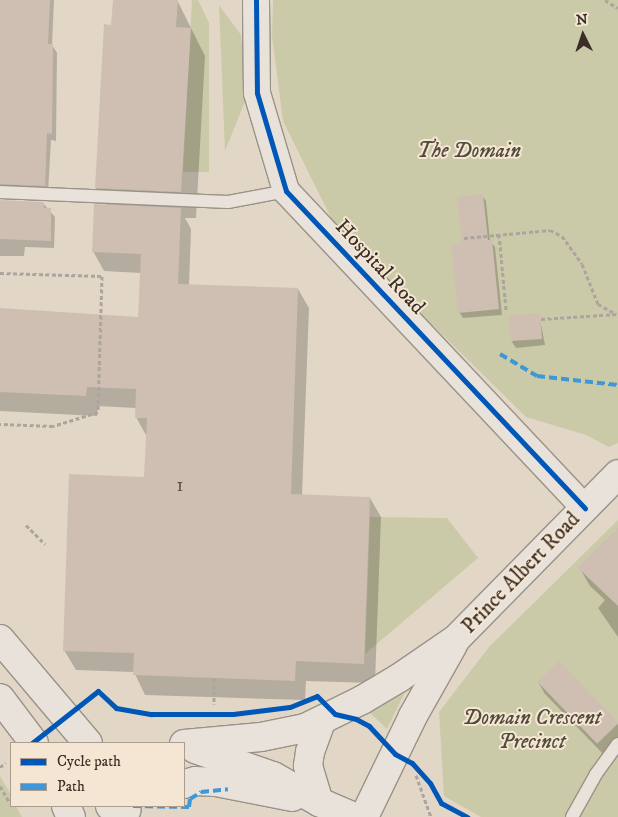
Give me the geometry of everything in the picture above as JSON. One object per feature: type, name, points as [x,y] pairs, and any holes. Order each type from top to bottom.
[{"type":"street","name":"Hospital Road","points":[[256,0],[257,93],[286,191],[585,508]]},
{"type":"street","name":"Prince Albert Road","points":[[185,745],[262,737],[322,721],[362,700],[456,639],[618,474]]},
{"type":"street","points":[[0,639],[87,742]]},
{"type":"street","name":"Prince Albert Road","points":[[364,817],[403,759],[456,639]]},
{"type":"street","points":[[0,698],[33,742]]},
{"type":"street","points":[[319,802],[308,766],[310,752],[322,721]]},
{"type":"street","points":[[185,745],[246,764],[319,802],[354,817]]},
{"type":"street","points":[[185,784],[195,781],[216,782],[319,802]]},
{"type":"lane","points":[[0,192],[228,202],[286,191]]},
{"type":"lane","points":[[572,817],[596,774],[618,744]]},
{"type":"path","points":[[605,0],[618,8]]},
{"type":"path","points":[[464,238],[550,230],[562,236],[582,264],[598,304],[617,314]]},
{"type":"path","points":[[499,234],[506,310]]},
{"type":"path","points":[[0,273],[102,276],[98,412],[53,426],[0,424]]},
{"type":"path","points":[[540,319],[617,314]]},
{"type":"path","points":[[26,525],[45,544]]},
{"type":"path","points":[[214,678],[214,704]]},
{"type":"path","points":[[403,759],[424,776]]},
{"type":"path","points":[[403,759],[431,817]]},
{"type":"path","points":[[0,767],[10,760]]},
{"type":"path","points":[[0,786],[10,803]]},
{"type":"green space","points":[[192,0],[198,0],[209,23],[209,172],[183,172]]},
{"type":"green space","name":"The Domain","points":[[273,0],[618,0],[618,443],[609,447],[586,435],[526,417],[338,232],[283,121],[272,36]]},
{"type":"green space","points":[[219,5],[241,35],[246,99],[225,151]]},
{"type":"green space","points":[[370,517],[447,518],[478,558],[365,654]]},
{"type":"green space","name":"Domain Crescent Precinct","points":[[618,520],[618,817],[481,817],[444,796],[439,712],[489,647]]},
{"type":"green space","points":[[406,690],[387,729],[368,711]]},
{"type":"green space","points":[[0,776],[10,793],[10,807],[17,807],[22,817],[0,817]]},
{"type":"building","points":[[0,0],[50,0],[48,44],[53,44],[52,134],[47,133],[45,186],[0,184]]},
{"type":"building","points":[[113,0],[178,0],[176,27],[191,28],[181,192],[95,188],[104,24],[111,25]]},
{"type":"building","points":[[483,194],[488,240],[492,240],[499,309],[458,313],[451,244],[462,243],[457,197]]},
{"type":"building","points":[[0,200],[44,202],[44,208],[51,208],[51,241],[0,239]]},
{"type":"building","points":[[94,204],[181,208],[178,284],[298,288],[291,494],[370,497],[364,664],[296,661],[295,681],[133,675],[134,653],[63,651],[69,474],[144,477],[147,418],[135,418],[136,389],[87,387],[86,396],[0,392],[0,308],[138,317],[141,254],[92,252]]},
{"type":"building","points":[[540,313],[542,339],[511,341],[509,315]]},
{"type":"building","points":[[618,528],[618,606],[577,567]]},
{"type":"building","points":[[559,661],[618,722],[597,744],[537,682]]},
{"type":"marked path","points":[[500,354],[537,376],[618,385]]},
{"type":"marked path","points":[[185,807],[189,807],[190,799],[201,792],[228,789]]},
{"type":"cycle path","points":[[256,0],[257,93],[286,191],[585,508]]},
{"type":"cycle path","points":[[33,742],[98,691],[116,708],[151,714],[233,714],[290,707],[317,696],[335,714],[356,719],[369,726],[395,754],[412,763],[430,783],[441,803],[467,817]]}]
